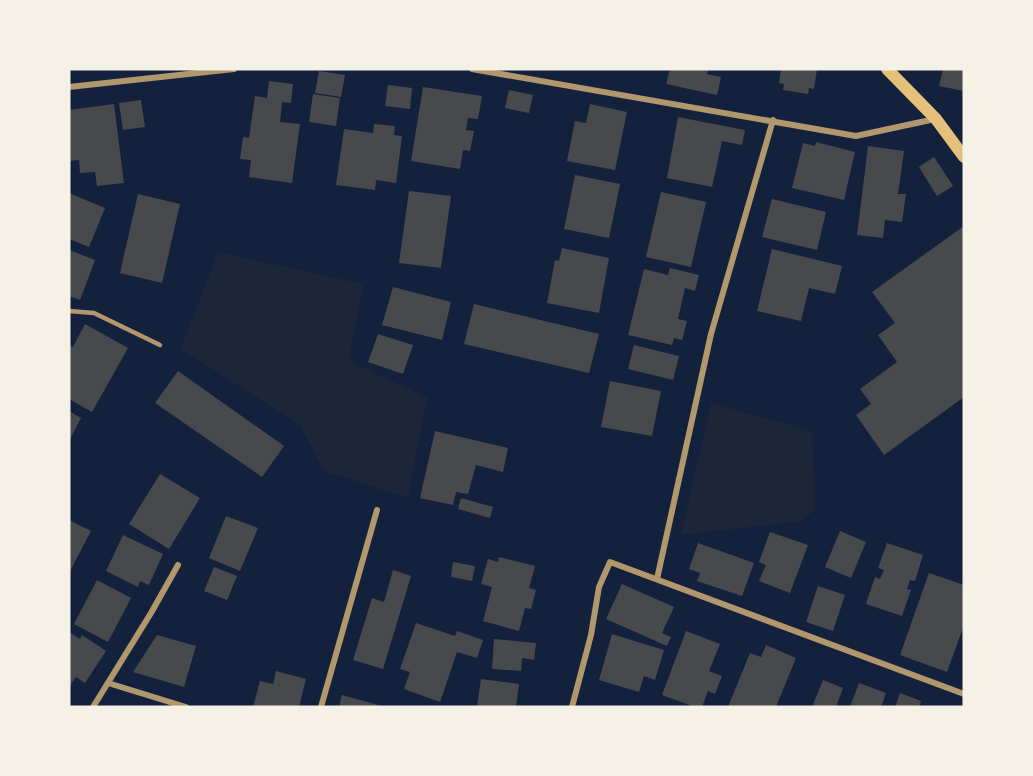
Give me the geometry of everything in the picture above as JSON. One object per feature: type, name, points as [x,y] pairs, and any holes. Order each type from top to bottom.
[{"type":"main road","points":[[887,69],[936,119],[964,157]]},
{"type":"street","points":[[69,87],[234,69]]},
{"type":"street","points":[[472,69],[856,136],[936,119]]},
{"type":"street","points":[[657,579],[711,334],[773,120]]},
{"type":"street","points":[[321,707],[377,510]]},
{"type":"street","points":[[572,707],[591,634],[599,587],[610,562],[964,694]]},
{"type":"street","points":[[93,707],[178,565]]},
{"type":"street","points":[[108,683],[186,707]]},
{"type":"lane","points":[[69,311],[94,313],[160,345]]},
{"type":"shaded area","points":[[218,252],[363,284],[349,361],[427,397],[408,498],[324,471],[300,425],[181,349]]},
{"type":"shaded area","points":[[711,403],[812,431],[815,510],[801,521],[681,535]]},
{"type":"building","points":[[670,69],[708,69],[707,74],[721,77],[717,95],[666,84]]},
{"type":"building","points":[[781,69],[817,69],[814,89],[809,88],[808,94],[783,90],[784,84],[779,83]]},
{"type":"building","points":[[943,69],[964,69],[964,91],[939,86]]},
{"type":"building","points":[[319,71],[345,75],[341,97],[315,93]]},
{"type":"building","points":[[269,81],[293,84],[291,103],[282,102],[280,122],[300,124],[292,183],[249,177],[251,160],[240,159],[243,137],[249,138],[255,96],[267,98]]},
{"type":"building","points":[[388,85],[412,88],[410,109],[385,106]]},
{"type":"building","points":[[423,87],[482,96],[478,119],[468,118],[466,130],[474,131],[470,151],[463,150],[460,169],[411,161]]},
{"type":"building","points":[[509,90],[533,95],[529,113],[505,108]]},
{"type":"building","points":[[313,94],[340,98],[336,126],[309,122]]},
{"type":"building","points":[[141,100],[145,127],[123,130],[119,103]]},
{"type":"building","points":[[114,104],[124,183],[97,186],[95,172],[80,173],[79,160],[69,161],[69,110]]},
{"type":"building","points":[[590,104],[627,112],[615,170],[567,161],[575,121],[586,123]]},
{"type":"building","points":[[678,117],[745,130],[742,145],[722,141],[712,187],[667,178]]},
{"type":"building","points":[[374,124],[395,126],[394,135],[402,136],[396,183],[376,180],[375,190],[336,185],[344,129],[373,133]]},
{"type":"building","points":[[816,142],[855,152],[844,200],[792,188],[803,143],[815,146]]},
{"type":"building","points":[[868,146],[904,151],[898,194],[906,194],[902,222],[885,220],[883,238],[857,235]]},
{"type":"building","points":[[934,157],[953,186],[937,196],[919,167]]},
{"type":"building","points":[[575,175],[620,184],[609,238],[564,229]]},
{"type":"building","points":[[409,191],[451,196],[441,268],[399,263]]},
{"type":"building","points":[[661,192],[706,202],[691,267],[646,257]]},
{"type":"building","points":[[69,193],[105,208],[89,247],[69,239]]},
{"type":"building","points":[[138,194],[180,204],[162,283],[120,273]]},
{"type":"building","points":[[772,199],[826,212],[817,250],[762,237]]},
{"type":"building","points":[[964,226],[964,397],[884,455],[856,415],[871,404],[860,389],[897,362],[878,335],[895,323],[872,292]]},
{"type":"building","points":[[562,248],[609,258],[599,313],[547,303],[555,260],[559,261]]},
{"type":"building","points":[[772,249],[842,266],[835,294],[809,288],[801,321],[757,311]]},
{"type":"building","points":[[69,250],[95,260],[80,300],[69,296]]},
{"type":"building","points":[[670,268],[699,275],[695,291],[685,288],[678,319],[687,321],[682,340],[674,338],[672,345],[628,335],[644,269],[668,275]]},
{"type":"building","points":[[393,287],[451,302],[442,340],[382,325]]},
{"type":"building","points":[[474,304],[599,334],[589,373],[464,344]]},
{"type":"building","points":[[85,324],[128,348],[92,412],[69,399],[69,345],[73,347]]},
{"type":"building","points":[[378,334],[413,345],[403,374],[368,362]]},
{"type":"building","points":[[634,345],[679,356],[673,380],[628,369]]},
{"type":"building","points":[[178,371],[284,446],[262,477],[155,403]]},
{"type":"building","points":[[610,381],[661,391],[652,436],[601,427]]},
{"type":"building","points":[[69,411],[81,418],[69,441]]},
{"type":"building","points":[[435,431],[508,448],[503,472],[476,465],[468,494],[456,492],[453,505],[420,498]]},
{"type":"building","points":[[160,474],[200,498],[169,549],[129,524]]},
{"type":"building","points":[[461,498],[493,507],[490,518],[458,509]]},
{"type":"building","points":[[226,516],[258,528],[240,571],[209,558]]},
{"type":"building","points":[[69,520],[91,531],[69,573]]},
{"type":"building","points":[[840,531],[866,542],[851,578],[825,567]]},
{"type":"building","points":[[770,532],[808,545],[790,593],[759,581],[766,565],[759,562]]},
{"type":"building","points":[[123,535],[163,554],[149,585],[140,581],[138,587],[106,571]]},
{"type":"building","points":[[698,543],[754,563],[742,596],[697,581],[700,573],[689,569]]},
{"type":"building","points":[[887,543],[923,555],[915,581],[910,580],[907,589],[911,590],[902,616],[866,604],[875,577],[880,579],[884,570],[878,568]]},
{"type":"building","points":[[499,557],[535,566],[529,588],[536,590],[531,609],[525,608],[519,631],[483,621],[492,587],[481,584],[488,559],[498,562]]},
{"type":"building","points":[[453,562],[475,566],[472,581],[451,577]]},
{"type":"building","points":[[214,567],[237,576],[227,600],[204,591]]},
{"type":"building","points":[[393,570],[411,576],[383,669],[353,660],[372,598],[384,602]]},
{"type":"building","points":[[929,573],[964,585],[964,625],[947,672],[900,655]]},
{"type":"building","points":[[97,580],[131,598],[108,642],[74,624]]},
{"type":"building","points":[[622,584],[674,607],[662,633],[671,637],[667,646],[606,619]]},
{"type":"building","points":[[818,586],[845,595],[833,631],[806,622]]},
{"type":"building","points":[[416,623],[455,636],[457,631],[483,640],[477,658],[457,652],[440,702],[404,689],[410,672],[400,669]]},
{"type":"building","points":[[686,631],[720,644],[709,671],[722,676],[715,694],[708,691],[702,707],[695,707],[662,695]]},
{"type":"building","points":[[69,632],[80,639],[82,635],[106,651],[85,683],[76,677],[69,687]]},
{"type":"building","points":[[612,634],[664,650],[655,680],[644,676],[639,692],[599,680]]},
{"type":"building","points":[[157,635],[196,646],[184,687],[133,672]]},
{"type":"building","points":[[494,639],[536,643],[534,660],[522,658],[521,671],[492,669]]},
{"type":"building","points":[[766,645],[796,658],[776,707],[728,707],[750,653],[761,657]]},
{"type":"building","points":[[276,671],[306,679],[299,707],[253,707],[260,681],[273,684]]},
{"type":"building","points":[[481,679],[519,684],[516,707],[477,706]]},
{"type":"building","points":[[823,680],[843,688],[836,707],[812,707]]},
{"type":"building","points":[[859,683],[886,693],[881,707],[850,707]]},
{"type":"building","points":[[900,693],[921,701],[919,707],[895,707]]},
{"type":"building","points":[[342,695],[382,706],[382,707],[339,707]]}]
